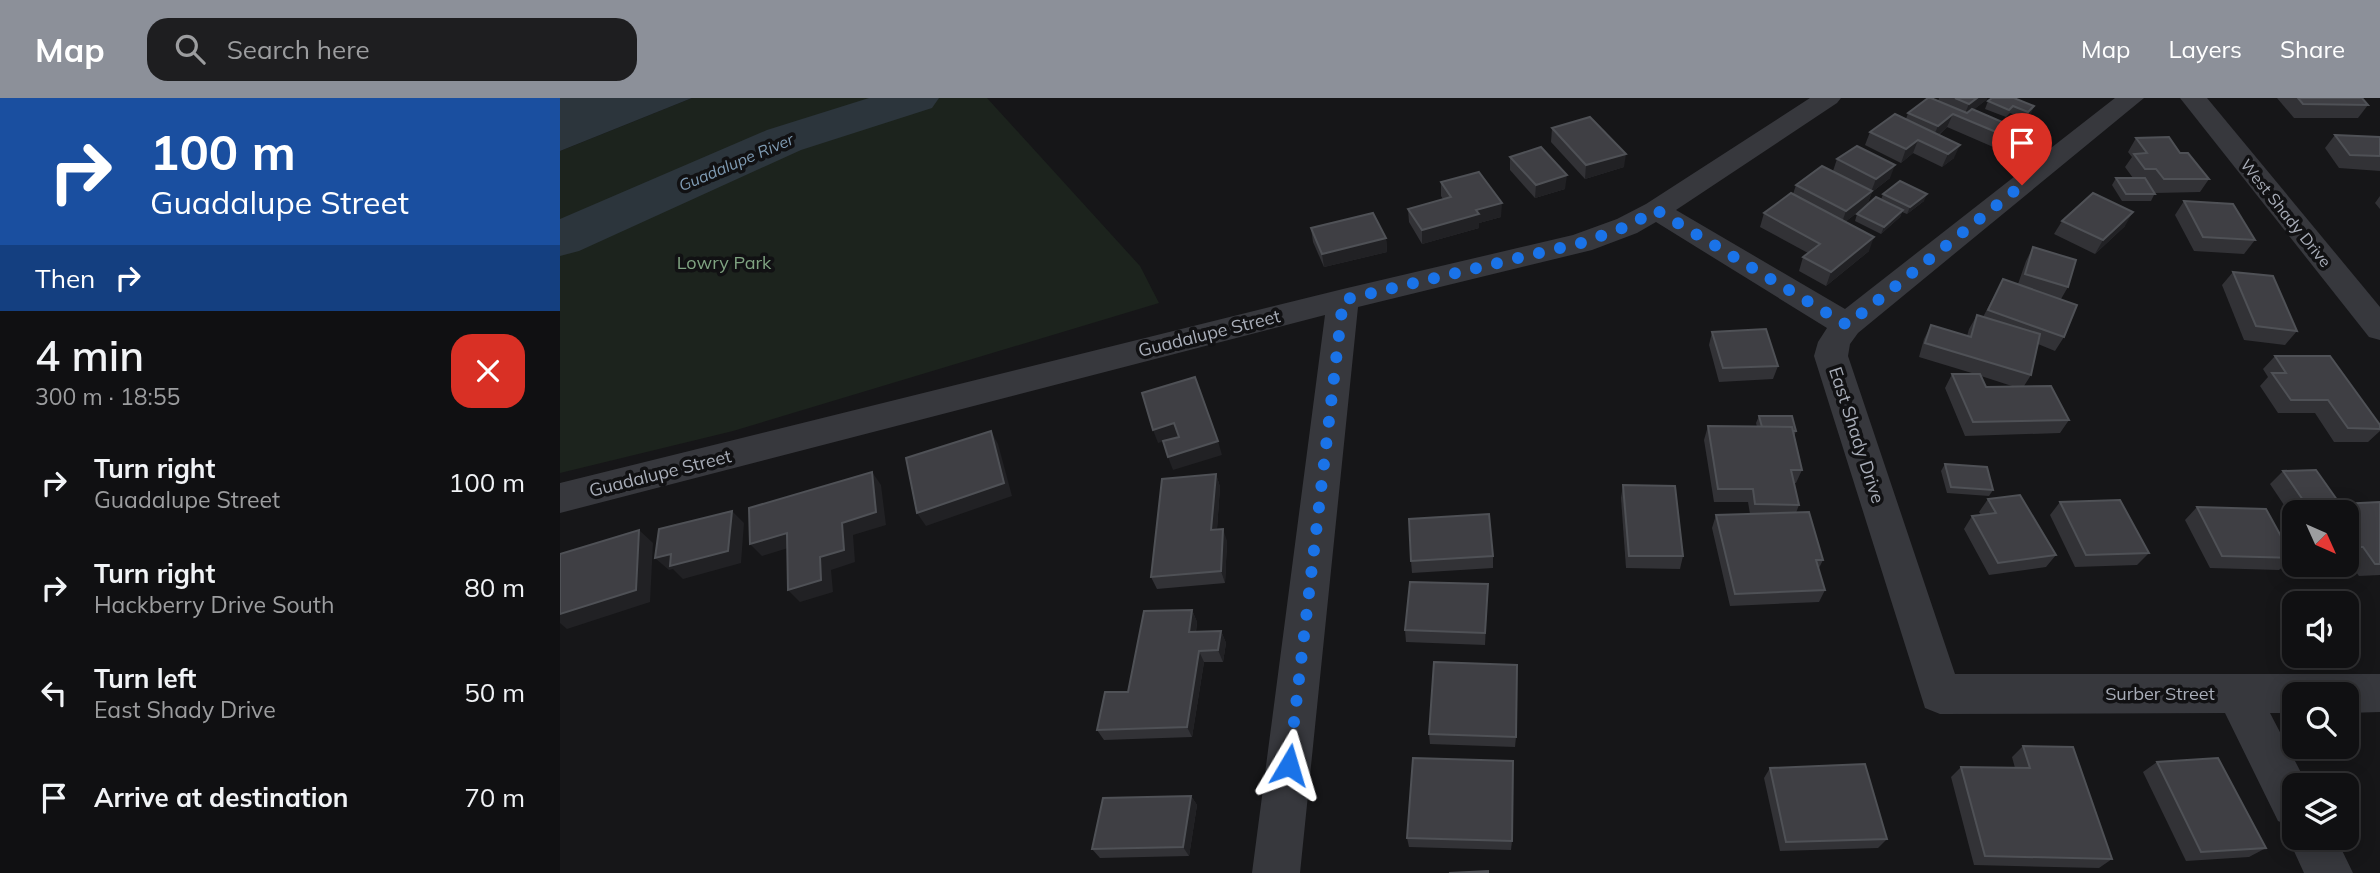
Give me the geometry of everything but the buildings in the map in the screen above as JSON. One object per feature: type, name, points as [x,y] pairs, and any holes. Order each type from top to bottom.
[{"type":"street","name":"Guadalupe Street","points":[[560,498],[1343,300],[1581,243],[1628,226],[1656,210],[1828,98]]},
{"type":"street","name":"East Shady Drive","points":[[1940,694],[1831,356],[1834,342],[1847,325],[2131,98]]},
{"type":"street","name":"West Shady Drive","points":[[2193,98],[2380,329]]},
{"type":"street","points":[[1656,210],[1847,325]]},
{"type":"street","points":[[1276,873],[1343,300]]},
{"type":"street","points":[[2237,693],[2282,781]]},
{"type":"street","name":"Surber Street","points":[[1940,694],[2380,693]]},
{"type":"street","points":[[2317,850],[2329,873]]},
{"type":"green space","name":"Lowry Park","points":[[692,98],[987,98],[1140,266],[1159,303],[733,431],[560,473],[560,151]]},
{"type":"shaded area","points":[[560,98],[692,98],[560,151]]},
{"type":"waterway","name":"Guadalupe River","points":[[560,239],[784,140],[916,98]]},
{"type":"route","points":[[1289,765],[1343,300],[1581,243],[1628,226],[1656,210],[1847,325],[2022,185]]}]
